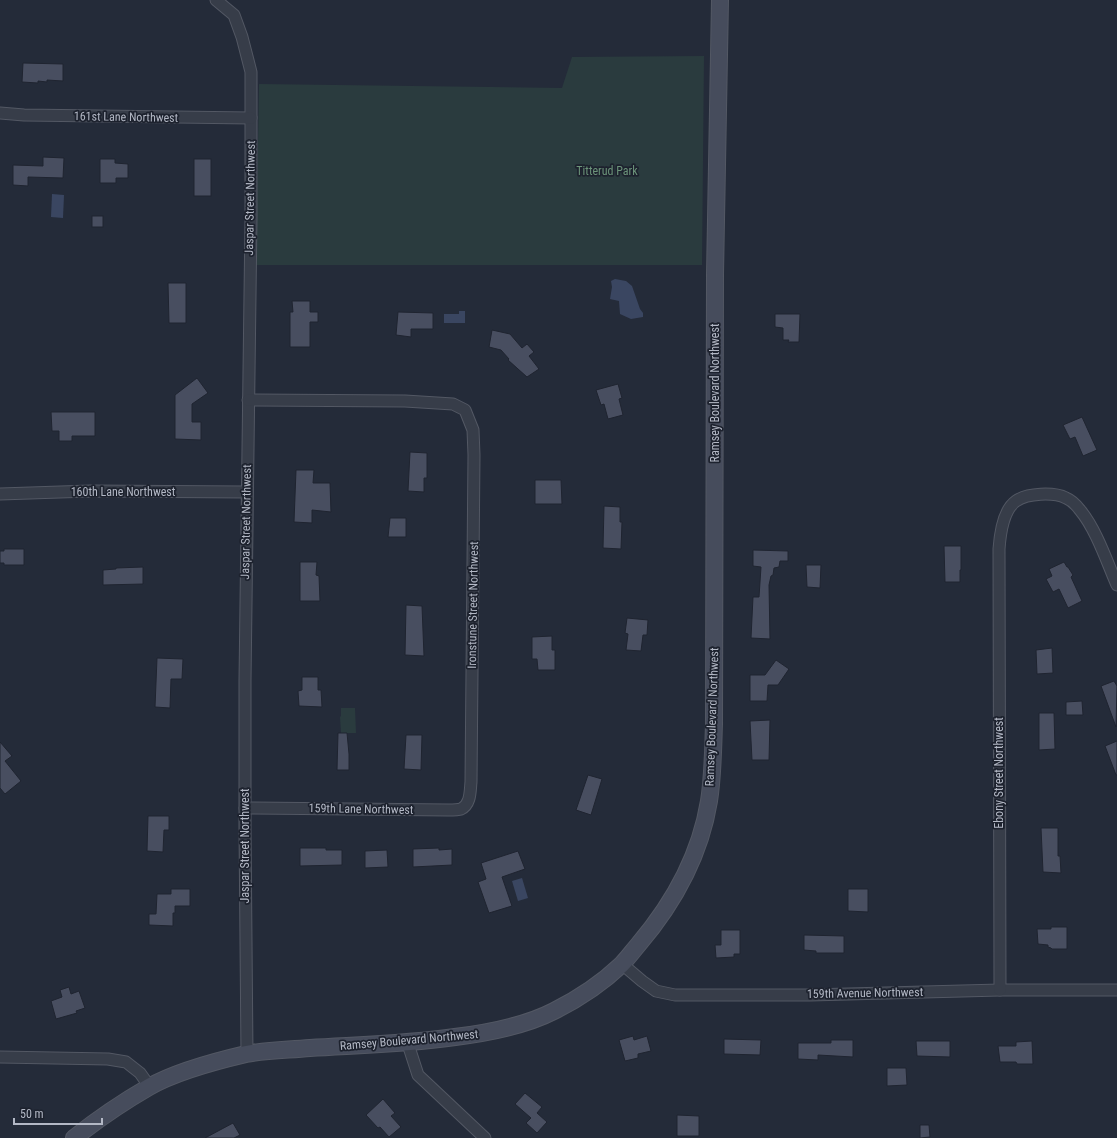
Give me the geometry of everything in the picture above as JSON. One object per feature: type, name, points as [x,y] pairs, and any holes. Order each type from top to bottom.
[{"type":"street","name":"Jaspar Street Northwest","points":[[216,0],[234,16],[242,37],[250,72],[251,118],[246,492],[245,808],[248,1054]]},
{"type":"street","name":"Ramsey Boulevard Northwest","points":[[74,1138],[101,1117],[150,1087],[192,1069],[248,1054],[279,1050],[454,1038],[523,1023],[552,1012],[602,981],[622,964],[654,926],[681,884],[692,860],[702,831],[709,803],[712,774],[714,716],[715,283],[720,0]]},
{"type":"street","name":"161st Lane Northwest","points":[[0,113],[24,115],[251,118]]},
{"type":"street","name":"Ironstune Street Northwest","points":[[248,400],[405,401],[453,404],[465,410],[473,430],[474,455],[470,795]]},
{"type":"street","name":"160th Lane Northwest","points":[[0,494],[90,491],[246,492]]},
{"type":"street","name":"Ebony Street Northwest","points":[[1000,990],[999,555],[1000,533],[1006,515],[1015,502],[1031,495],[1054,495],[1067,498],[1080,509],[1090,526],[1117,585]]},
{"type":"street","name":"159th Lane Northwest","points":[[245,808],[448,810],[461,808],[467,803],[470,795]]},
{"type":"street","name":"159th Avenue Northwest","points":[[622,964],[656,991],[675,995],[810,995],[1000,990],[1117,990]]},
{"type":"street","points":[[407,1042],[418,1075],[485,1138]]},
{"type":"street","points":[[0,1057],[108,1059],[126,1062],[140,1072],[150,1087]]},
{"type":"green space","name":"Titterud Park","points":[[704,56],[702,265],[256,265],[259,84],[562,88],[572,57]]},
{"type":"green space","points":[[341,708],[355,708],[356,733],[341,733]]},
{"type":"water","points":[[52,194],[64,195],[63,218],[51,217]]},
{"type":"water","points":[[615,279],[626,281],[632,286],[640,309],[643,313],[643,317],[631,319],[620,314],[619,301],[610,299],[612,287],[611,281]]},
{"type":"water","points":[[459,311],[465,311],[465,323],[444,323],[444,314],[459,314]]},
{"type":"water","points":[[522,878],[528,898],[518,901],[512,881]]},
{"type":"building","points":[[23,63],[63,64],[63,81],[47,80],[47,82],[38,81],[38,83],[22,82]]},
{"type":"building","points":[[43,157],[64,158],[63,178],[28,177],[28,186],[13,185],[13,165],[43,166]]},
{"type":"building","points":[[100,159],[115,159],[115,163],[128,164],[128,178],[116,178],[116,183],[100,183]]},
{"type":"building","points":[[194,159],[211,159],[211,196],[194,196]]},
{"type":"building","points":[[92,216],[103,216],[103,227],[92,227]]},
{"type":"building","points":[[168,283],[186,283],[186,323],[169,323]]},
{"type":"building","points":[[292,301],[310,301],[310,312],[318,312],[318,322],[310,322],[310,347],[290,347],[290,312],[293,312]]},
{"type":"building","points":[[398,312],[433,313],[433,329],[411,329],[411,337],[396,335]]},
{"type":"building","points":[[775,314],[800,314],[799,342],[788,342],[789,340],[783,340],[783,328],[775,327]]},
{"type":"building","points":[[492,330],[510,334],[522,348],[527,344],[534,352],[529,356],[539,369],[527,377],[508,360],[509,359],[501,350],[489,347]]},
{"type":"building","points":[[197,378],[208,393],[192,404],[192,422],[201,422],[201,440],[175,439],[175,395]]},
{"type":"building","points":[[618,384],[622,398],[619,399],[623,415],[608,419],[604,404],[601,405],[596,390]]},
{"type":"building","points":[[51,412],[95,412],[95,436],[72,436],[72,441],[59,441],[59,431],[52,431]]},
{"type":"building","points":[[1082,417],[1097,450],[1083,456],[1075,437],[1070,439],[1063,425]]},
{"type":"building","points":[[410,452],[427,453],[427,478],[424,478],[424,492],[408,491]]},
{"type":"building","points":[[296,470],[314,470],[313,483],[330,483],[331,512],[312,510],[312,523],[294,522]]},
{"type":"building","points":[[535,480],[561,480],[562,504],[535,504]]},
{"type":"building","points":[[604,506],[620,507],[620,522],[622,522],[621,549],[603,548]]},
{"type":"building","points":[[390,518],[406,518],[406,537],[388,537]]},
{"type":"building","points":[[944,546],[961,546],[960,582],[945,582]]},
{"type":"building","points":[[4,549],[24,549],[24,565],[4,565],[4,563],[0,563],[0,551],[4,551]]},
{"type":"building","points":[[753,550],[788,551],[788,561],[780,561],[779,567],[774,568],[769,585],[770,639],[751,638],[753,597],[759,597],[761,567],[753,566]]},
{"type":"building","points":[[300,562],[317,562],[316,575],[319,576],[320,601],[300,601]]},
{"type":"building","points":[[1064,562],[1073,575],[1071,577],[1082,601],[1068,608],[1059,589],[1053,592],[1046,579],[1052,576],[1049,569]]},
{"type":"building","points":[[806,565],[821,565],[820,588],[807,587]]},
{"type":"building","points":[[143,567],[143,584],[103,585],[103,570]]},
{"type":"building","points":[[406,605],[422,606],[424,656],[405,655]]},
{"type":"building","points":[[627,618],[648,620],[647,635],[643,635],[641,651],[626,650],[628,634],[625,633]]},
{"type":"building","points":[[552,636],[552,650],[555,650],[555,670],[538,670],[537,659],[532,659],[532,637]]},
{"type":"building","points":[[1052,648],[1053,673],[1037,674],[1036,650]]},
{"type":"building","points":[[157,658],[183,659],[182,679],[171,679],[170,708],[155,707]]},
{"type":"building","points":[[776,660],[789,669],[778,685],[768,685],[767,701],[750,701],[750,675],[765,675]]},
{"type":"building","points":[[302,677],[318,677],[318,690],[321,690],[322,707],[299,706],[298,691],[302,690]]},
{"type":"building","points":[[1114,681],[1117,686],[1116,727],[1101,686]]},
{"type":"building","points":[[1082,701],[1083,715],[1066,715],[1066,702]]},
{"type":"building","points":[[1039,713],[1054,713],[1055,749],[1039,750]]},
{"type":"building","points":[[770,720],[769,760],[752,760],[750,721]]},
{"type":"building","points":[[338,733],[347,733],[349,770],[337,770]]},
{"type":"building","points":[[406,735],[422,735],[421,770],[404,769]]},
{"type":"building","points":[[1117,741],[1117,775],[1116,775],[1105,746]]},
{"type":"building","points":[[0,742],[12,756],[5,761],[21,781],[5,794],[0,788]]},
{"type":"building","points":[[588,775],[602,779],[591,815],[576,810]]},
{"type":"building","points":[[148,816],[169,816],[169,830],[164,830],[163,852],[147,851]]},
{"type":"building","points":[[1041,828],[1058,828],[1058,856],[1060,856],[1061,873],[1043,872]]},
{"type":"building","points":[[300,848],[326,848],[326,850],[342,850],[342,865],[300,866]]},
{"type":"building","points":[[439,848],[439,850],[452,849],[452,865],[413,867],[413,849]]},
{"type":"building","points":[[387,850],[388,867],[365,868],[365,851]]},
{"type":"building","points":[[518,851],[525,869],[502,877],[512,906],[489,913],[478,882],[486,879],[481,863]]},
{"type":"building","points":[[171,889],[190,889],[190,906],[175,906],[175,913],[173,913],[173,926],[149,925],[149,914],[156,914],[157,894],[171,894]]},
{"type":"building","points":[[848,889],[868,889],[868,912],[848,911]]},
{"type":"building","points":[[1051,927],[1067,927],[1067,949],[1052,949],[1048,947],[1048,945],[1038,944],[1037,929],[1051,929]]},
{"type":"building","points":[[721,930],[740,930],[740,954],[734,954],[734,957],[716,958],[715,945],[721,945]]},
{"type":"building","points":[[804,935],[844,936],[844,953],[816,953],[816,951],[804,950]]},
{"type":"building","points":[[69,987],[71,994],[79,991],[85,1008],[76,1011],[77,1013],[56,1019],[51,1001],[62,997],[60,990]]},
{"type":"building","points":[[633,1036],[634,1040],[647,1036],[651,1051],[638,1054],[638,1058],[625,1061],[619,1040]]},
{"type":"building","points":[[724,1039],[761,1040],[760,1055],[724,1054]]},
{"type":"building","points":[[831,1040],[853,1040],[853,1057],[818,1055],[818,1060],[798,1059],[798,1043],[831,1043]]},
{"type":"building","points":[[916,1041],[950,1041],[950,1057],[917,1056]]},
{"type":"building","points":[[1032,1041],[1033,1064],[1000,1062],[998,1046],[1016,1046],[1016,1042]]},
{"type":"building","points":[[887,1068],[906,1068],[907,1085],[887,1086]]},
{"type":"building","points":[[525,1093],[542,1107],[537,1113],[547,1122],[537,1133],[526,1123],[531,1118],[515,1104]]},
{"type":"building","points":[[383,1099],[395,1113],[391,1116],[401,1127],[389,1137],[366,1115]]},
{"type":"building","points":[[677,1115],[699,1116],[699,1136],[677,1136]]},
{"type":"building","points":[[233,1123],[240,1135],[234,1138],[205,1138]]},
{"type":"building","points":[[920,1125],[929,1125],[930,1137],[920,1138]]}]
